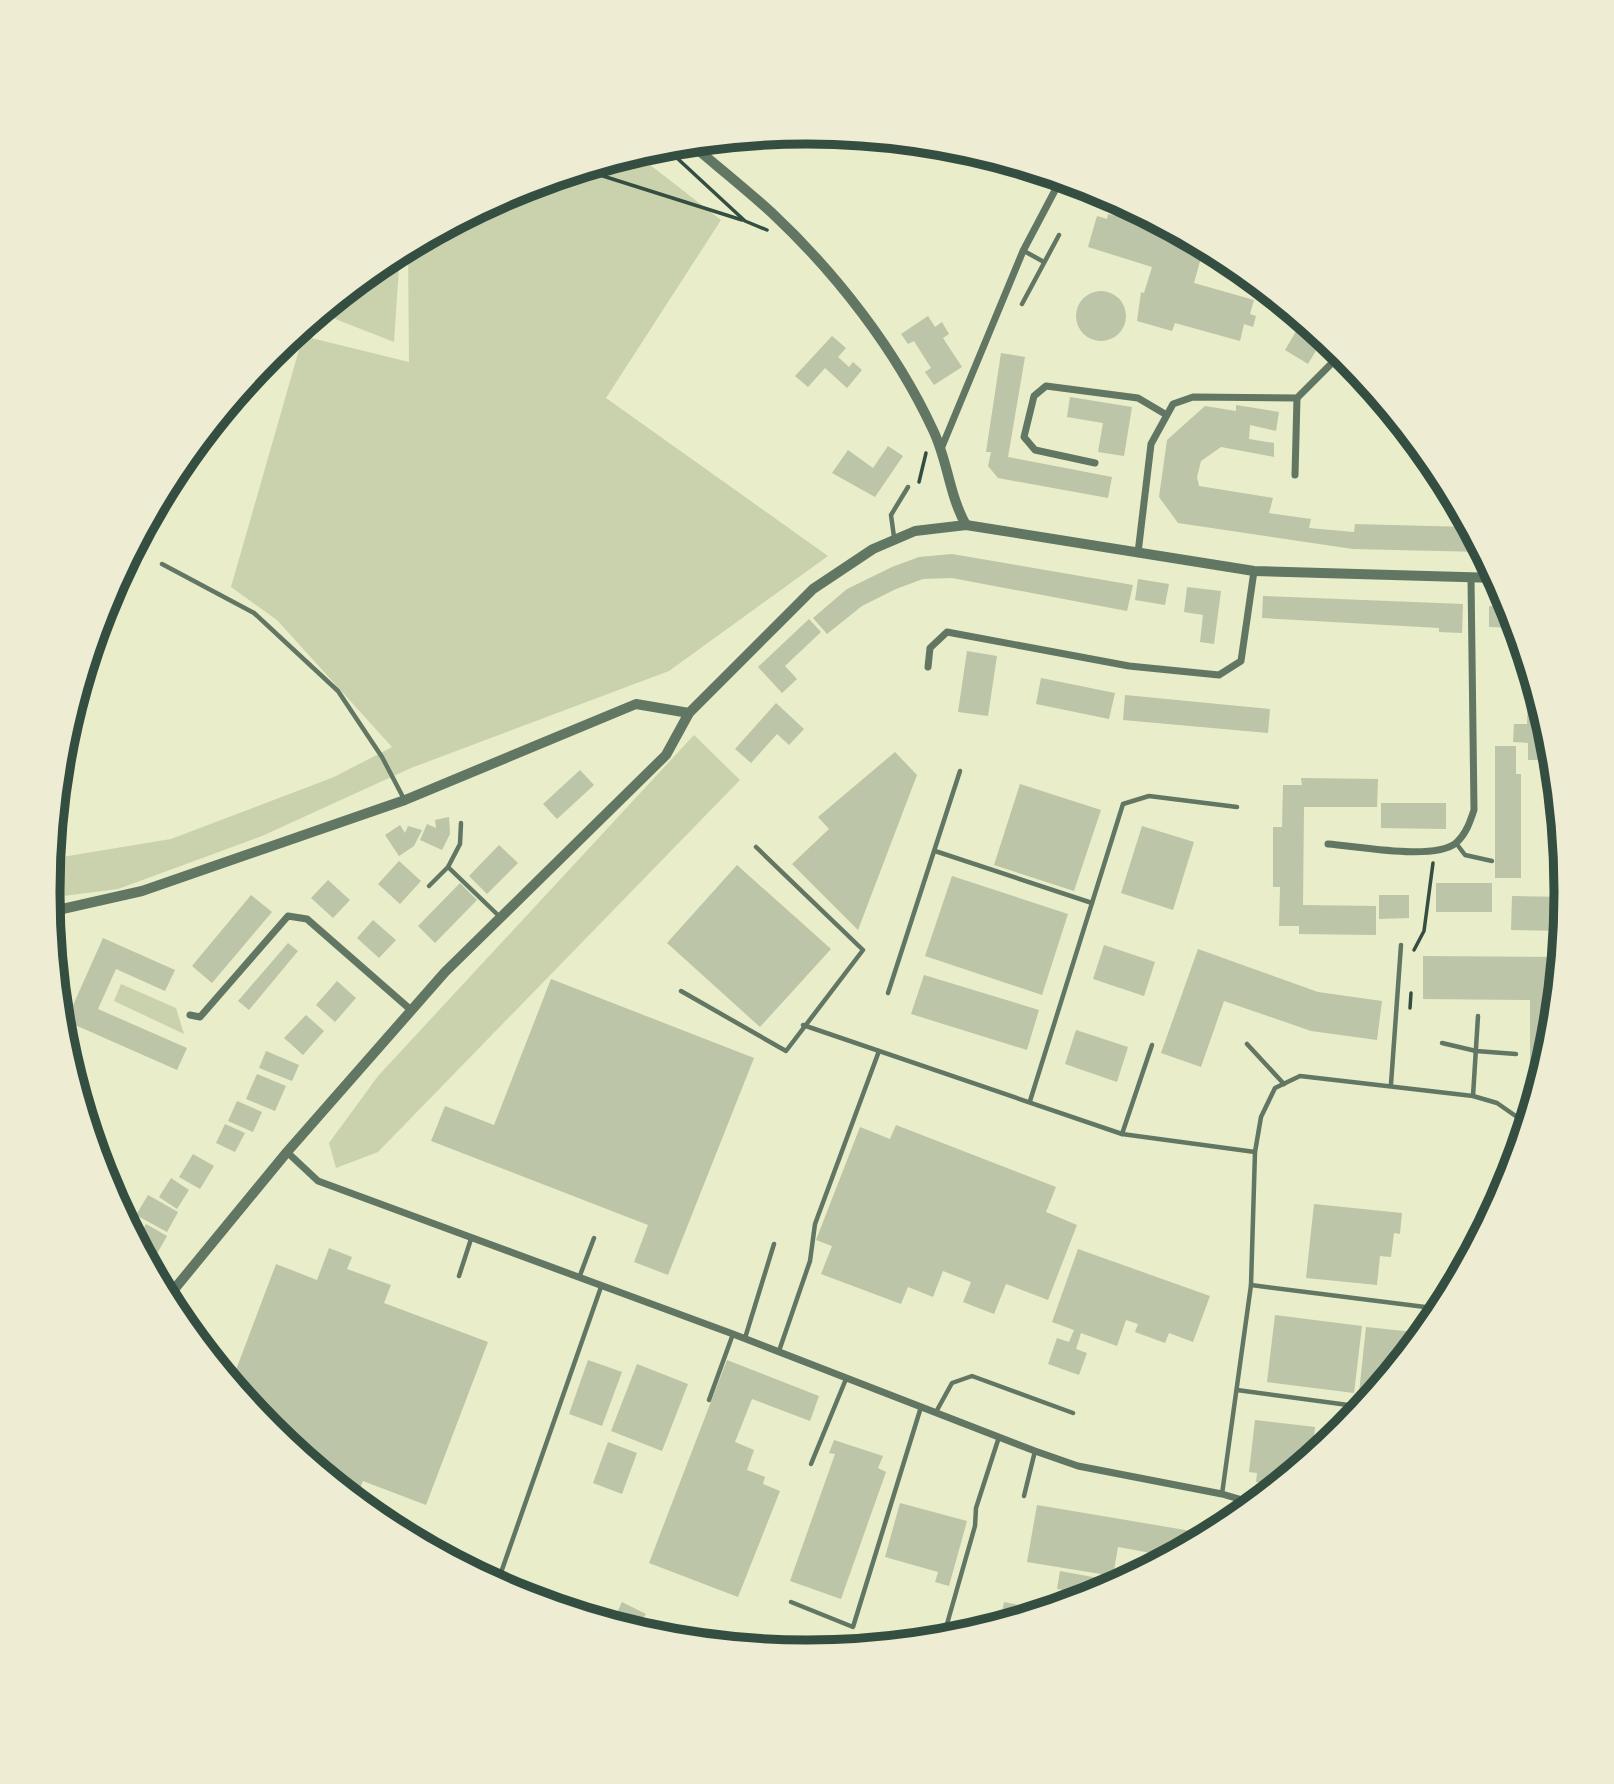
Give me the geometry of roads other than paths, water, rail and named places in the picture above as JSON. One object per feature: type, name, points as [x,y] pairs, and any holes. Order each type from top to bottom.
[{"type":"street","points":[[705,152],[773,214],[831,275],[895,364],[933,430],[941,450],[951,493],[966,525]]},
{"type":"street","points":[[941,450],[1023,251],[1057,188]]},
{"type":"street","points":[[1138,553],[1151,444],[1165,414],[1173,404],[1194,397],[1297,398],[1335,362]]},
{"type":"street","points":[[1094,463],[1035,450],[1024,437],[1034,396],[1046,386],[1138,398],[1165,414]]},
{"type":"street","points":[[1295,475],[1297,398]]},
{"type":"street","points":[[174,1289],[286,1152],[411,1010],[500,918],[666,755],[689,713],[813,589],[894,538],[915,531],[966,525],[1254,571],[1485,578]]},
{"type":"street","points":[[928,667],[930,648],[947,632],[1129,666],[1219,675],[1241,661],[1254,571]]},
{"type":"street","points":[[1328,844],[1435,852],[1456,844],[1468,829],[1475,810],[1471,579]]},
{"type":"street","points":[[60,909],[142,891],[405,800],[636,704],[689,713]]},
{"type":"street","points":[[190,1015],[200,1017],[288,916],[307,919],[411,1010]]},
{"type":"street","points":[[286,1152],[318,1181],[471,1240],[733,1334],[1035,1451],[1078,1466],[1222,1494],[1241,1500]]},
{"type":"lane","points":[[1022,304],[1059,235]]},
{"type":"lane","points":[[1023,251],[1044,262]]},
{"type":"lane","points":[[894,538],[891,514],[908,487]]},
{"type":"lane","points":[[162,564],[254,613],[338,691],[382,757],[405,800]]},
{"type":"lane","points":[[888,993],[960,771]]},
{"type":"lane","points":[[1031,1101],[1123,804],[1149,796],[1237,807]]},
{"type":"lane","points":[[429,886],[448,867],[460,845],[461,823]]},
{"type":"lane","points":[[1456,844],[1465,855],[1477,860],[1492,861]]},
{"type":"lane","points":[[681,991],[786,1051],[803,1025],[863,950],[756,847]]},
{"type":"lane","points":[[935,851],[1092,903]]},
{"type":"lane","points":[[448,867],[500,918]]},
{"type":"lane","points":[[1391,1084],[1401,945]]},
{"type":"lane","points":[[1473,1096],[1478,1016]]},
{"type":"lane","points":[[803,1025],[1122,1134],[1255,1152]]},
{"type":"lane","points":[[1441,1043],[1476,1051],[1516,1054]]},
{"type":"lane","points":[[1247,1044],[1284,1084]]},
{"type":"lane","points":[[1122,1134],[1152,1045]]},
{"type":"lane","points":[[778,1352],[810,1261],[815,1224],[879,1051]]},
{"type":"lane","points":[[1222,1494],[1251,1284],[1255,1152],[1261,1117],[1275,1088],[1300,1076],[1391,1084],[1473,1096],[1497,1103],[1519,1118]]},
{"type":"lane","points":[[579,1279],[594,1238]]},
{"type":"lane","points":[[458,1276],[471,1240]]},
{"type":"lane","points":[[745,1339],[774,1244]]},
{"type":"lane","points":[[1251,1284],[1429,1307]]},
{"type":"lane","points":[[501,1574],[601,1287]]},
{"type":"lane","points":[[709,1400],[733,1334]]},
{"type":"lane","points":[[936,1413],[953,1383],[972,1377],[1073,1413]]},
{"type":"lane","points":[[811,1464],[846,1379]]},
{"type":"lane","points":[[1237,1390],[1350,1405]]},
{"type":"lane","points":[[791,1602],[853,1626],[921,1407]]},
{"type":"lane","points":[[946,1626],[975,1526],[975,1508],[999,1437]]},
{"type":"lane","points":[[1024,1496],[1035,1451]]}]
